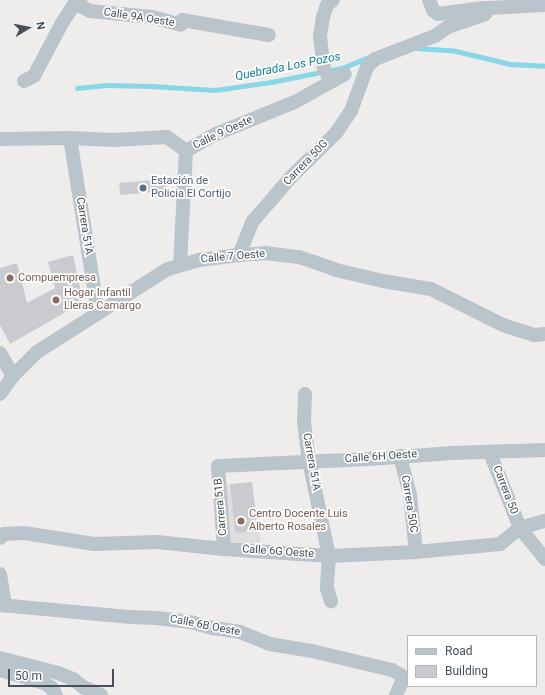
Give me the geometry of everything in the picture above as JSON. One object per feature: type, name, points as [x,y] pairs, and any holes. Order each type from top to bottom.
[{"type":"street","name":"Calle 9 Oeste","points":[[0,139],[70,138],[113,140],[167,137],[186,151],[216,134],[295,102],[339,77],[324,70],[320,37],[323,17],[327,5],[332,0]]},
{"type":"street","points":[[430,0],[433,10],[438,14],[488,4],[545,5]]},
{"type":"street","points":[[24,81],[34,76],[62,24],[78,2]]},
{"type":"street","name":"Calle 9A Oeste","points":[[78,2],[90,11],[182,22],[269,35]]},
{"type":"street","name":"Carrera 50G","points":[[239,255],[254,221],[292,176],[336,133],[351,111],[367,67],[375,59],[435,36],[448,27],[485,14],[488,4]]},
{"type":"street","name":"Carrera 51A","points":[[70,138],[98,313]]},
{"type":"street","points":[[180,265],[186,151]]},
{"type":"street","name":"Calle 7 Oeste","points":[[0,394],[13,376],[37,352],[168,269],[199,260],[239,255],[265,253],[299,257],[352,274],[431,290],[503,325],[534,335],[545,334]]},
{"type":"street","points":[[0,353],[13,376]]},
{"type":"street","name":"Carrera 51A","points":[[305,394],[304,422],[309,460],[329,556],[328,588],[331,601]]},
{"type":"street","name":"Calle 6H Oeste","points":[[218,466],[309,460],[369,459],[400,456],[545,450]]},
{"type":"street","name":"Carrera 50","points":[[490,453],[520,528],[545,558]]},
{"type":"street","name":"Carrera 50C","points":[[400,456],[410,495],[416,552]]},
{"type":"street","name":"Carrera 51B","points":[[218,466],[224,549]]},
{"type":"street","name":"Calle 6G Oeste","points":[[2,536],[24,533],[94,544],[157,542],[224,549],[329,556],[416,552],[500,544],[520,528],[545,521]]},
{"type":"street","points":[[0,574],[2,606]]},
{"type":"street","name":"Calle 6B Oeste","points":[[2,606],[190,622],[240,632],[270,644],[312,651],[392,670],[404,677],[396,695]]},
{"type":"street","points":[[0,658],[58,673],[73,679],[83,687],[101,695]]},
{"type":"street","points":[[0,670],[44,683],[52,688],[56,695]]},
{"type":"shaded area","name":"Centro Docente Luis Alberto Rosales","points":[[252,482],[261,543],[227,542],[225,488],[230,484]]},
{"type":"building","name":"Estación de Policia El Cortijo","points":[[165,179],[166,191],[120,195],[119,183]]},
{"type":"building","name":"Hogar Infantil Lleras Camargo","points":[[73,255],[81,292],[78,305],[10,344],[0,325],[0,268],[17,263],[27,303],[55,288],[48,262]]},
{"type":"building","points":[[252,482],[257,531],[235,533],[230,484]]},
{"type":"waterway","name":"Quebrada Los Pozos","points":[[417,48],[456,51],[510,64],[545,66]]},
{"type":"waterway","name":"Quebrada Los Pozos","points":[[77,88],[106,85],[215,90],[271,82],[342,68],[369,57]]},
{"type":"place","name":"Estación de Policia El Cortijo","points":[[143,188]]},
{"type":"place","name":"Compuempresa","points":[[10,278]]},
{"type":"place","name":"Hogar Infantil Lleras Camargo","points":[[56,300]]},
{"type":"place","name":"Centro Docente Luis Alberto Rosales","points":[[241,521]]}]
